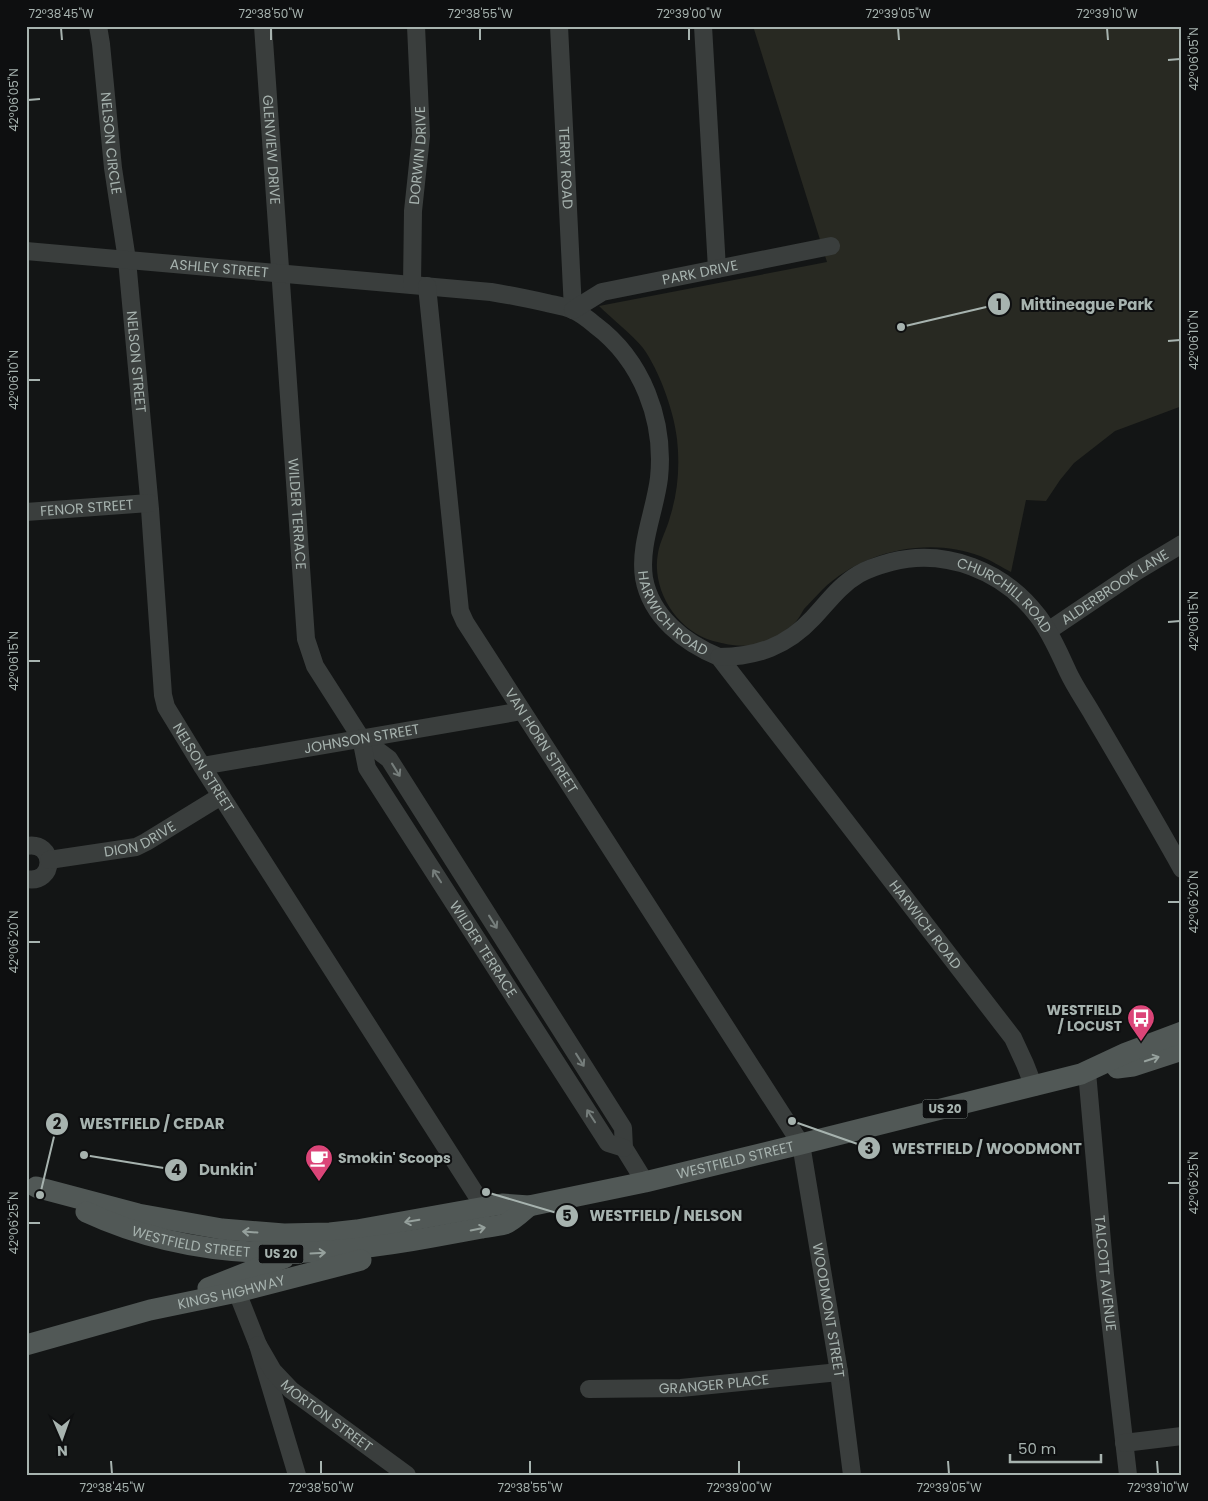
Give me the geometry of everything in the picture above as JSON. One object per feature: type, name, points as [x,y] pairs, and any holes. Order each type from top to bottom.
[{"type":"main road","name":"WESTFIELD STREET","points":[[1087,1072],[1126,1053],[1182,1032]]},
{"type":"main road","name":"WESTFIELD STREET","points":[[31,1185],[159,1219],[222,1230],[315,1234],[357,1230],[502,1204],[529,1206],[645,1182],[1034,1087],[1087,1072],[1133,1066],[1182,1050]]},
{"type":"main road","name":"WESTFIELD STREET","points":[[31,1185],[110,1223],[150,1236],[241,1252],[294,1254],[348,1251],[398,1244],[506,1224],[529,1206]]},
{"type":"main road","points":[[176,1241],[217,1266],[233,1286]]},
{"type":"main road","name":"KINGS HIGHWAY","points":[[26,1345],[233,1286],[363,1259],[398,1244]]},
{"type":"main road","name":"KINGS HIGHWAY","points":[[233,1286],[294,1254]]},
{"type":"street","name":"NELSON CIRCLE","points":[[98,26],[113,168],[126,260]]},
{"type":"street","name":"GLENVIEW DRIVE","points":[[264,26],[282,274]]},
{"type":"street","name":"DORWIN DRIVE","points":[[416,26],[421,136],[412,226],[420,285]]},
{"type":"street","name":"TERRY ROAD","points":[[559,26],[573,310]]},
{"type":"street","points":[[704,26],[717,269]]},
{"type":"street","name":"PARK DRIVE","points":[[573,310],[602,292],[831,246]]},
{"type":"street","name":"ASHLEY STREET","points":[[26,251],[420,285]]},
{"type":"street","name":"NELSON STREET","points":[[126,260],[149,503],[164,702],[202,766],[484,1207]]},
{"type":"street","name":"WILDER TERRACE","points":[[282,274],[306,639],[314,666],[361,738],[389,759],[623,1128],[624,1148],[645,1182]]},
{"type":"street","name":"HARWICH ROAD","points":[[420,285],[513,296],[573,310],[603,331],[616,343],[636,372],[653,409],[658,437],[660,463],[657,494],[644,552],[644,580],[649,594],[662,617],[673,629],[699,648],[719,657],[1013,1038],[1034,1087]]},
{"type":"street","name":"VAN HORN STREET","points":[[420,285],[458,606],[465,622],[801,1144]]},
{"type":"street","name":"FENOR STREET","points":[[26,512],[149,503]]},
{"type":"street","name":"ALDERBROOK LANE","points":[[1048,631],[1137,571],[1182,544]]},
{"type":"street","name":"CHURCHILL ROAD","points":[[719,657],[759,654],[778,646],[812,619],[839,589],[861,573],[897,560],[926,557],[964,563],[1001,582],[1019,595],[1029,605],[1048,631],[1069,674],[1182,868]]},
{"type":"street","name":"JOHNSON STREET","points":[[202,766],[522,711]]},
{"type":"street","name":"WILDER TERRACE","points":[[361,738],[367,768],[608,1143],[624,1148]]},
{"type":"street","name":"DION DRIVE","points":[[49,860],[136,846],[146,842],[222,796]]},
{"type":"street","points":[[26,846],[39,847],[46,852],[49,860],[48,869],[43,876],[36,879],[26,878]]},
{"type":"street","points":[[449,895],[467,882]]},
{"type":"street","points":[[530,1022],[549,1012]]},
{"type":"street","name":"TALCOTT AVENUE","points":[[1087,1072],[1104,1275],[1128,1475]]},
{"type":"street","name":"WOODMONT STREET","points":[[801,1144],[839,1372],[852,1475]]},
{"type":"street","points":[[233,1286],[258,1345],[298,1475]]},
{"type":"street","name":"MORTON STREET","points":[[258,1345],[273,1371],[292,1390],[407,1475]]},
{"type":"street","name":"GRANGER PLACE","points":[[589,1388],[681,1388],[839,1372]]},
{"type":"street","points":[[1124,1443],[1182,1436]]},
{"type":"shaded area","points":[[753,26],[1182,26],[1182,406],[1115,431],[1074,463],[1046,501],[1026,500],[1011,572],[984,558],[960,550],[939,547],[896,551],[856,565],[838,577],[804,609],[795,623],[774,639],[758,645],[742,646],[720,643],[700,636],[678,619],[669,607],[663,594],[657,567],[658,553],[673,508],[678,478],[677,439],[673,416],[655,368],[643,348],[599,306],[827,262]]},
{"type":"place","name":"Mittineague Park","points":[[901,327]]},
{"type":"place","name":"WESTFIELD / LOCUST","points":[[1141,1042]]},
{"type":"place","name":"WESTFIELD / WOODMONT","points":[[792,1121]]},
{"type":"place","name":"Dunkin'","points":[[84,1155]]},
{"type":"place","name":"Smokin' Scoops","points":[[319,1182]]},
{"type":"place","name":"WESTFIELD / NELSON","points":[[486,1192]]},
{"type":"place","name":"WESTFIELD / CEDAR","points":[[40,1195]]}]
